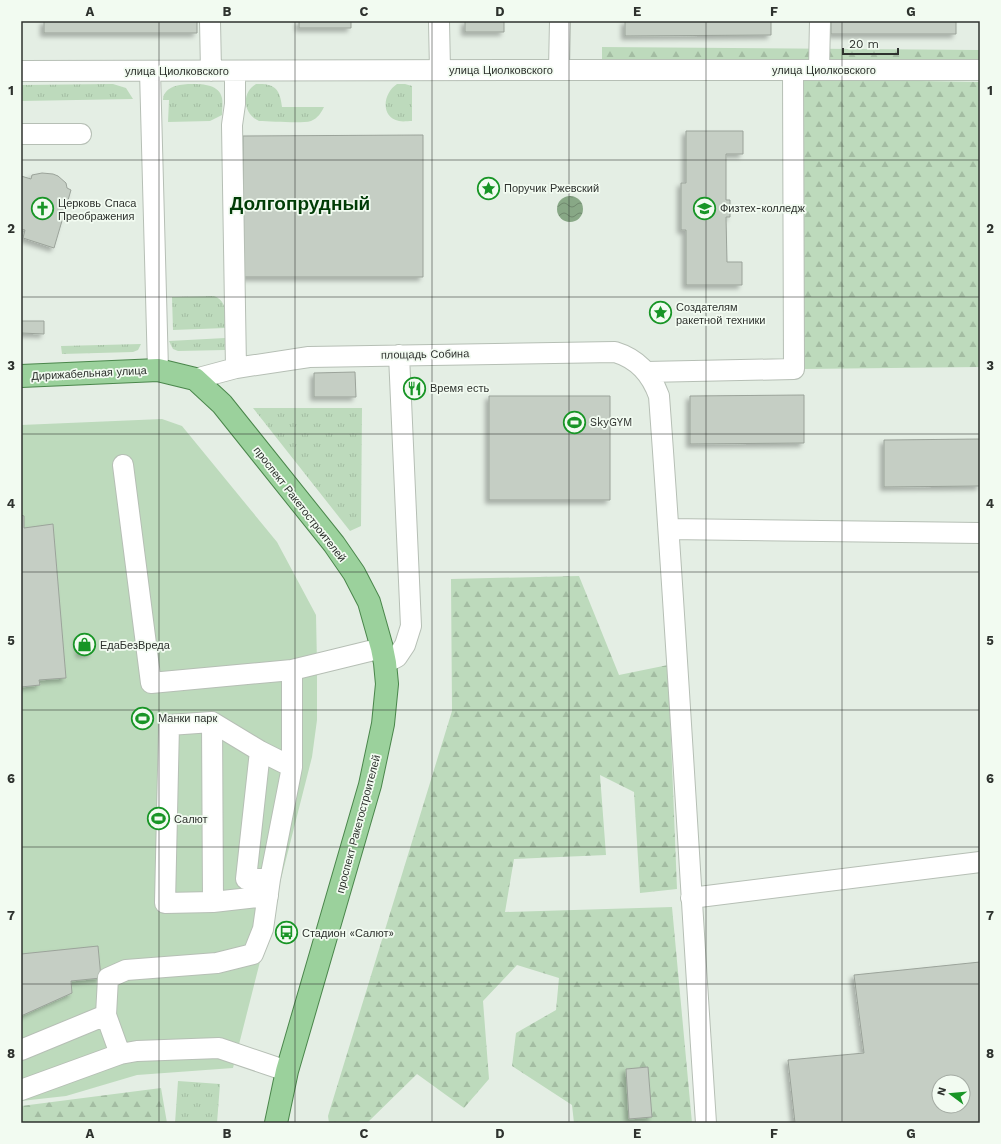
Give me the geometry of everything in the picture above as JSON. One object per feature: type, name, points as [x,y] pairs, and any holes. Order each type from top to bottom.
[{"type":"main road","name":"Дирижабельная улица","points":[[21,376],[158,370]]},
{"type":"main road","name":"проспект Ракетостроителей","points":[[158,370],[194,379],[222,404],[338,550],[354,573],[369,602],[384,656],[387,684],[385,707],[370,785],[287,1071],[276,1123]]},
{"type":"street","points":[[210,21],[211,71]]},
{"type":"street","points":[[439,21],[440,70]]},
{"type":"street","points":[[559,70],[560,21]]},
{"type":"street","points":[[819,70],[820,21]]},
{"type":"street","name":"улица Циолковского","points":[[21,71],[980,70]]},
{"type":"street","points":[[150,71],[158,370]]},
{"type":"street","points":[[194,379],[236,368],[232,124],[236,104],[235,71]]},
{"type":"street","points":[[646,372],[794,369],[793,71]]},
{"type":"street","points":[[21,134],[81,134]]},
{"type":"street","name":"площадь Собина","points":[[236,368],[309,357],[399,354],[615,352],[634,360],[646,372]]},
{"type":"street","points":[[123,465],[151,683],[292,670],[384,656],[397,657],[405,645],[410,626],[399,354]]},
{"type":"street","points":[[646,372],[654,382],[659,396],[669,529],[706,1123]]},
{"type":"street","points":[[669,529],[980,533]]},
{"type":"street","points":[[120,1054],[106,1015],[108,978],[126,970],[217,963],[253,954],[263,929],[269,888],[292,767],[292,670]]},
{"type":"street","points":[[269,888],[213,902],[165,903],[169,725],[212,722],[260,751],[292,767]]},
{"type":"street","points":[[212,722],[213,902]]},
{"type":"street","points":[[260,751],[246,879],[269,888]]},
{"type":"street","points":[[691,898],[980,862]]},
{"type":"street","points":[[21,1050],[106,1015]]},
{"type":"street","points":[[21,1090],[120,1054],[137,1051],[219,1048],[287,1071]]},
{"type":"green space","points":[[602,47],[980,50],[980,62],[602,62]]},
{"type":"green space","points":[[801,79],[980,82],[980,367],[802,369]]},
{"type":"green space","points":[[113,84],[126,88],[133,99],[21,101],[21,85]]},
{"type":"green space","points":[[188,84],[208,85],[217,89],[222,98],[222,115],[210,121],[168,122],[169,100],[163,100],[166,92],[168,89]]},
{"type":"green space","points":[[256,84],[268,85],[275,88],[280,96],[282,107],[324,107],[319,115],[311,121],[259,121],[250,114],[246,103],[248,93]]},
{"type":"green space","points":[[397,84],[412,86],[412,121],[393,119],[386,110],[386,99],[392,88]]},
{"type":"green space","points":[[214,296],[222,301],[224,305],[225,328],[173,330],[172,297]]},
{"type":"green space","points":[[225,338],[225,350],[178,351],[173,349],[169,341]]},
{"type":"green space","points":[[141,344],[138,350],[133,352],[62,354],[61,346]]},
{"type":"green space","points":[[253,408],[362,408],[361,526],[350,531]]},
{"type":"green space","name":"Салют","points":[[162,419],[182,426],[277,542],[316,615],[317,720],[312,757],[233,1068],[137,1075],[66,1096],[21,1101],[21,425]]},
{"type":"green space","points":[[579,576],[619,675],[668,665],[677,889],[640,893],[634,792],[600,775],[606,855],[514,859],[505,912],[672,907],[692,1123],[574,1123],[572,1105],[512,1066],[516,1033],[556,1010],[559,978],[517,965],[483,1001],[489,1079],[464,1108],[417,1074],[367,1123],[329,1123],[328,1116],[452,711],[451,579]]},
{"type":"green space","points":[[178,1081],[220,1084],[217,1123],[175,1123]]},
{"type":"green space","points":[[161,1088],[167,1123],[21,1123],[21,1106]]},
{"type":"water","points":[[570,196],[579,200],[583,209],[579,218],[570,222],[561,218],[557,209],[561,200]]},
{"type":"building","points":[[44,21],[197,21],[197,33],[44,33]]},
{"type":"building","points":[[299,21],[351,21],[351,28],[299,28]]},
{"type":"building","points":[[465,21],[504,21],[504,32],[465,32]]},
{"type":"building","points":[[625,21],[771,21],[771,35],[625,36]]},
{"type":"building","points":[[831,21],[956,21],[956,34],[831,34]]},
{"type":"building","name":"Физтех-колледж","points":[[686,131],[743,131],[743,154],[726,154],[726,200],[730,200],[730,217],[726,217],[727,262],[742,262],[742,285],[686,285],[686,230],[681,230],[681,183],[686,183]]},
{"type":"building","points":[[423,135],[423,277],[244,277],[243,136]]},
{"type":"building","name":"Церковь Спаса Преображения","points":[[42,173],[58,176],[66,183],[67,188],[71,190],[54,248],[23,238],[25,230],[21,229],[21,176],[31,179],[32,175]]},
{"type":"building","points":[[21,321],[44,321],[44,334],[21,333]]},
{"type":"building","points":[[355,372],[356,397],[314,397],[314,373]]},
{"type":"building","name":"Время есть","points":[[420,383],[420,392],[409,393],[408,384]]},
{"type":"building","points":[[804,395],[804,443],[690,444],[690,396]]},
{"type":"building","points":[[489,396],[610,396],[610,500],[489,500]]},
{"type":"building","points":[[980,439],[980,486],[884,487],[884,440]]},
{"type":"building","points":[[21,515],[24,516],[24,528],[53,524],[66,678],[39,680],[40,685],[21,687]]},
{"type":"building","name":"ЕдаБезВреда","points":[[90,636],[92,653],[80,654],[78,637]]},
{"type":"building","points":[[98,946],[101,978],[71,981],[72,993],[21,1016],[21,954]]},
{"type":"building","points":[[980,962],[980,1123],[795,1123],[788,1060],[864,1053],[854,975]]},
{"type":"building","points":[[648,1067],[652,1117],[629,1119],[626,1069]]},
{"type":"place","name":"Поручик Ржевский","points":[[489,188]]},
{"type":"place","name":"Физтех-колледж","points":[[705,208]]},
{"type":"place","name":"Церковь Спаса Преображения","points":[[43,209]]},
{"type":"place","name":"Создателям ракетной техники","points":[[661,313]]},
{"type":"place","name":"Время есть","points":[[414,388]]},
{"type":"place","name":"SkyGYM","points":[[575,422]]},
{"type":"place","name":"ЕдаБезВреда","points":[[85,645]]},
{"type":"place","name":"Манки парк","points":[[143,718]]},
{"type":"place","name":"Салют","points":[[159,819]]},
{"type":"place","name":"Стадион «Салют»","points":[[286,933]]},
{"type":"district","name":"Долгопрудный","points":[[300,203]]}]
